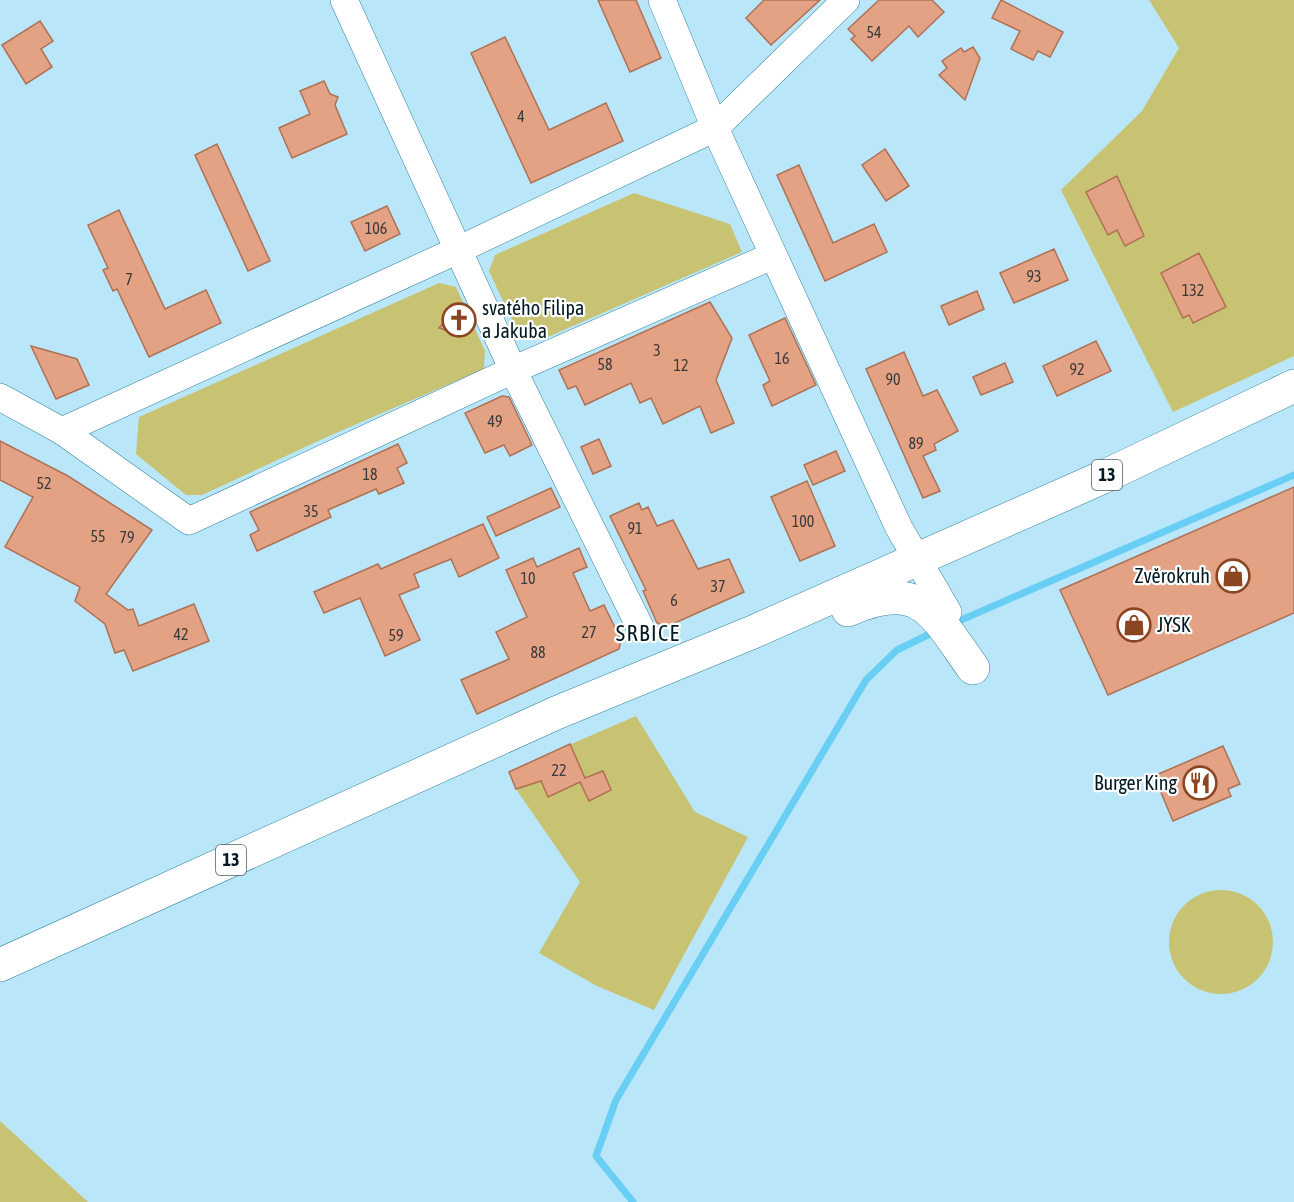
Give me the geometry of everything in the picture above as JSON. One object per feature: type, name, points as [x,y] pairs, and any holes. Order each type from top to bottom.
[{"type":"main road","name":"13","points":[[0,965],[556,713],[753,632],[1101,478],[1294,386]]},
{"type":"main road","points":[[645,676],[735,656],[801,632],[875,599],[894,596],[911,599],[924,606],[937,618],[973,668]]},
{"type":"street","points":[[344,0],[513,370],[640,628]]},
{"type":"street","points":[[662,0],[715,128],[772,256],[899,528],[948,612]]},
{"type":"street","points":[[62,431],[458,250],[715,128],[846,0]]},
{"type":"street","points":[[0,397],[62,431],[189,521],[513,370],[772,256]]},
{"type":"shaded area","points":[[1149,0],[1294,0],[1294,356],[1173,412],[1061,190],[1142,111],[1179,48]]},
{"type":"shaded area","points":[[634,193],[730,224],[742,252],[541,340],[518,333],[489,271],[495,255]]},
{"type":"shaded area","points":[[439,283],[456,287],[485,351],[484,369],[329,436],[202,495],[186,495],[136,454],[139,417]]},
{"type":"shaded area","points":[[636,716],[695,812],[748,837],[654,1010],[597,986],[539,953],[580,882],[516,789],[509,771]]},
{"type":"shaded area","points":[[1221,890],[1241,894],[1258,905],[1269,922],[1273,942],[1269,962],[1258,979],[1241,990],[1221,994],[1201,990],[1184,979],[1173,962],[1169,942],[1173,922],[1184,905],[1201,894]]},
{"type":"shaded area","points":[[0,1121],[88,1202],[0,1202]]},
{"type":"building","points":[[598,0],[636,0],[661,58],[630,72]]},
{"type":"building","points":[[764,0],[820,0],[771,45],[746,18]]},
{"type":"building","points":[[879,0],[932,0],[944,12],[918,37],[909,26],[872,61],[851,39],[855,36],[848,29]]},
{"type":"building","points":[[1001,0],[1063,32],[1050,57],[1038,51],[1033,60],[1011,49],[1020,31],[992,18]]},
{"type":"building","points":[[40,21],[53,41],[41,49],[52,67],[26,84],[2,45]]},
{"type":"building","points":[[505,37],[549,130],[606,103],[623,141],[531,183],[471,53]]},
{"type":"building","points":[[973,47],[980,58],[965,100],[939,75],[947,68],[942,61],[961,48],[964,52]]},
{"type":"building","points":[[324,81],[330,94],[338,97],[335,105],[347,134],[292,158],[279,128],[310,114],[300,91]]},
{"type":"building","points":[[217,144],[270,261],[248,271],[195,155]]},
{"type":"building","points":[[885,149],[909,186],[886,201],[862,165]]},
{"type":"building","points":[[799,165],[833,243],[874,224],[887,252],[825,281],[777,175]]},
{"type":"building","points":[[1117,176],[1144,236],[1125,246],[1117,230],[1108,235],[1086,192]]},
{"type":"building","points":[[387,206],[400,234],[365,251],[351,222]]},
{"type":"building","points":[[119,210],[165,309],[206,290],[221,323],[149,357],[117,289],[113,291],[103,270],[108,268],[88,225]]},
{"type":"building","points":[[1054,249],[1068,280],[1014,303],[1000,273]]},
{"type":"building","points":[[1199,253],[1226,307],[1193,323],[1189,315],[1183,318],[1161,273]]},
{"type":"building","points":[[977,291],[984,309],[949,325],[941,306]]},
{"type":"building","points":[[710,302],[732,338],[716,380],[734,423],[711,433],[700,406],[663,424],[651,398],[640,403],[631,383],[585,405],[576,386],[568,389],[559,370]]},
{"type":"building","name":"svatého Filipa a Jakuba","points":[[467,307],[475,324],[454,333],[439,328],[445,321],[443,317]]},
{"type":"building","points":[[785,318],[816,385],[772,406],[763,385],[770,381],[749,335]]},
{"type":"building","points":[[1096,341],[1111,371],[1057,396],[1043,366]]},
{"type":"building","points":[[31,346],[77,359],[89,385],[56,399]]},
{"type":"building","points":[[904,352],[923,396],[937,390],[958,431],[934,444],[936,450],[923,456],[940,491],[923,498],[866,369]]},
{"type":"building","points":[[1005,363],[1013,382],[981,395],[973,377]]},
{"type":"building","points":[[502,396],[509,397],[532,445],[510,456],[504,445],[485,453],[465,413]]},
{"type":"building","points":[[599,439],[611,466],[593,474],[581,447]]},
{"type":"building","points":[[0,441],[68,476],[152,530],[106,594],[128,610],[133,609],[139,626],[194,604],[209,641],[133,671],[124,650],[115,653],[105,624],[75,601],[80,587],[5,547],[33,497],[0,480]]},
{"type":"building","points":[[398,444],[407,463],[397,468],[404,483],[379,494],[376,489],[328,510],[331,517],[257,551],[250,535],[259,530],[250,512]]},
{"type":"building","points":[[836,451],[845,471],[813,485],[804,465]]},
{"type":"building","points":[[807,481],[835,546],[800,561],[771,497]]},
{"type":"building","points":[[1294,487],[1294,613],[1108,695],[1060,590]]},
{"type":"building","points":[[551,488],[560,507],[496,536],[487,517]]},
{"type":"building","points":[[639,503],[642,510],[648,507],[657,526],[673,520],[698,569],[729,559],[744,592],[666,627],[657,623],[643,591],[646,590],[610,516]]},
{"type":"building","points":[[483,524],[499,558],[459,577],[451,559],[414,574],[419,587],[399,595],[420,640],[385,656],[360,598],[324,613],[314,592],[378,564],[381,569]]},
{"type":"building","points":[[579,548],[587,567],[573,573],[590,611],[604,605],[621,640],[619,649],[477,714],[461,680],[509,659],[496,632],[527,617],[506,570],[533,558],[537,567]]},
{"type":"building","points":[[570,744],[585,778],[603,771],[611,790],[589,801],[580,782],[548,797],[541,781],[516,789],[509,772]]},
{"type":"building","points":[[1223,746],[1240,784],[1228,789],[1231,796],[1173,821],[1154,776]]},
{"type":"waterway","points":[[952,624],[1294,475]]},
{"type":"waterway","points":[[633,1202],[596,1156],[616,1100],[866,680],[897,650],[936,631]]},
{"type":"place","name":"svatého Filipa a Jakuba","points":[[459,320]]},
{"type":"place","name":"Zvěrokruh","points":[[1233,576]]},
{"type":"place","name":"JYSK","points":[[1134,625]]},
{"type":"place","name":"Burger King","points":[[1200,783]]},
{"type":"district","name":"SRBICE","points":[[648,633]]}]
